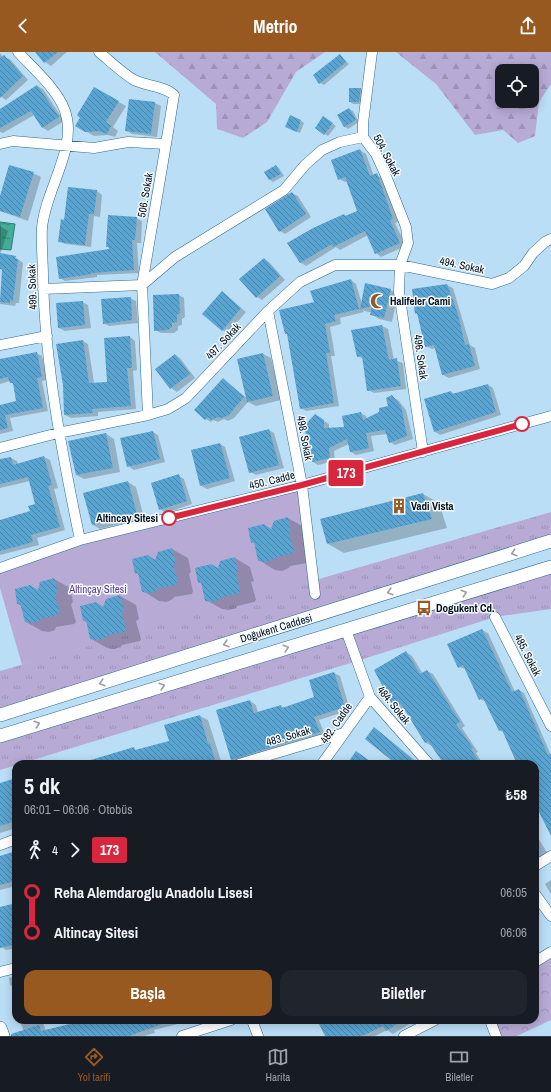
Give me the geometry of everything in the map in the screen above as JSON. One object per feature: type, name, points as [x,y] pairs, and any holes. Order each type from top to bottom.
[{"type":"main road","name":"Doğukent Caddesi","points":[[0,715],[551,541]]},
{"type":"main road","name":"Doğukent Caddesi","points":[[0,736],[551,567]]},
{"type":"main road","points":[[0,1028],[3,1036]]},
{"type":"street","name":"499. Sokak","points":[[18,52],[59,98],[66,112],[68,135],[67,146],[51,189],[42,227],[43,289],[58,433],[80,540]]},
{"type":"street","name":"506. Sokak","points":[[99,52],[134,80],[152,87],[170,91],[174,95],[142,285],[148,415]]},
{"type":"street","name":"504. Sokak","points":[[372,52],[363,123],[363,137],[376,154],[406,227],[408,242],[406,253],[400,265]]},
{"type":"street","points":[[43,289],[142,285],[175,256],[284,190],[305,165],[322,150],[340,142],[363,137]]},
{"type":"street","points":[[0,144],[13,141],[94,148],[128,142],[156,142],[166,144]]},
{"type":"street","name":"494. Sokak","points":[[400,265],[492,284],[509,278],[524,266],[533,253],[545,242],[551,240]]},
{"type":"street","name":"497. Sokak","points":[[0,448],[58,433],[148,415],[168,408],[186,398],[268,311],[300,282],[334,265],[400,265]]},
{"type":"street","name":"496. Sokak","points":[[400,265],[399,292],[423,452]]},
{"type":"street","name":"498. Sokak","points":[[268,311],[302,485],[314,594]]},
{"type":"street","points":[[0,345],[47,336]]},
{"type":"street","name":"450. Cadde","points":[[0,568],[80,540],[302,485],[551,416]]},
{"type":"street","name":"485. Sokak","points":[[495,617],[551,726]]},
{"type":"street","name":"484. Sokak","points":[[346,630],[370,697],[423,760]]},
{"type":"street","name":"482. Cadde","points":[[325,760],[370,697]]},
{"type":"street","name":"483. Sokak","points":[[253,760],[344,733]]},
{"type":"street","points":[[0,845],[12,840]]},
{"type":"street","points":[[539,864],[551,856]]},
{"type":"street","points":[[539,900],[551,916]]},
{"type":"street","points":[[539,960],[551,952]]},
{"type":"street","points":[[0,972],[12,969]]},
{"type":"street","points":[[182,1036],[219,1024]]},
{"type":"street","points":[[254,1024],[258,1036]]},
{"type":"street","points":[[404,1036],[427,1024]]},
{"type":"street","points":[[492,1024],[496,1036]]},
{"type":"green space","points":[[155,52],[325,52],[296,72],[267,122],[243,138],[217,129],[216,104]]},
{"type":"green space","points":[[396,52],[551,52],[551,84],[539,102],[539,64],[495,64],[495,108],[538,108],[535,136],[518,143],[503,130],[475,135],[436,84]]},
{"type":"green space","name":"Altinçay Sitesi","points":[[302,485],[312,582],[22,665],[0,588],[0,568],[80,540]]},
{"type":"green space","points":[[551,512],[551,541],[0,715],[0,671]]},
{"type":"green space","points":[[551,567],[551,609],[495,617],[357,661],[33,760],[12,760],[12,766],[0,770],[0,736]]},
{"type":"green space","points":[[551,952],[551,1020],[517,1036],[496,1036],[492,1024],[539,1024],[539,960]]},
{"type":"water","points":[[0,222],[15,224],[11,250],[0,249]]},
{"type":"building","points":[[35,52],[58,52],[44,63]]},
{"type":"building","points":[[340,54],[346,62],[319,84],[313,75]]},
{"type":"building","points":[[4,55],[23,76],[0,98],[0,58]]},
{"type":"building","points":[[37,85],[59,117],[42,128],[31,111],[0,128],[0,109]]},
{"type":"building","points":[[94,87],[119,101],[106,122],[111,126],[107,134],[99,131],[85,132],[75,126],[80,118],[77,115]]},
{"type":"building","points":[[349,88],[361,88],[359,102],[349,102]]},
{"type":"building","points":[[129,99],[155,102],[151,134],[125,131]]},
{"type":"building","points":[[349,108],[356,120],[344,127],[337,115]]},
{"type":"building","points":[[290,115],[301,120],[297,132],[285,127]]},
{"type":"building","points":[[323,116],[333,123],[324,135],[315,128]]},
{"type":"building","points":[[360,149],[370,176],[377,173],[393,219],[390,220],[400,243],[375,254],[365,231],[333,247],[332,244],[300,263],[287,243],[313,228],[344,214],[345,216],[357,211],[345,177],[338,180],[331,160]]},
{"type":"building","points":[[9,165],[34,172],[20,217],[0,211],[0,196]]},
{"type":"building","points":[[276,165],[281,174],[269,180],[264,172]]},
{"type":"building","points":[[68,187],[97,190],[94,214],[89,214],[85,245],[58,242],[61,219],[64,220]]},
{"type":"building","points":[[292,192],[306,214],[279,232],[265,209]]},
{"type":"building","points":[[108,215],[137,217],[135,240],[132,240],[134,270],[91,273],[92,274],[59,279],[56,257],[109,249],[109,247],[106,247]]},
{"type":"building","points":[[0,253],[16,256],[15,259],[18,259],[13,301],[10,300],[10,303],[0,302],[2,269],[0,269]]},
{"type":"building","points":[[264,258],[280,276],[256,298],[239,279]]},
{"type":"building","points":[[351,279],[359,309],[334,315],[336,321],[325,324],[330,353],[326,353],[334,403],[300,409],[287,334],[285,334],[279,310],[314,302],[310,291]]},
{"type":"building","name":"Halifeler Cami","points":[[365,283],[391,289],[384,318],[370,315],[372,306],[360,309]]},
{"type":"building","points":[[447,284],[458,314],[465,345],[469,344],[475,366],[442,375],[434,345],[425,347],[417,313],[415,314],[412,289]]},
{"type":"building","points":[[222,291],[241,308],[222,331],[202,314]]},
{"type":"building","points":[[179,294],[180,313],[177,315],[177,322],[172,323],[172,327],[168,330],[154,331],[153,295]]},
{"type":"building","points":[[131,297],[132,320],[103,324],[101,299]]},
{"type":"building","points":[[83,301],[85,325],[58,328],[56,303]]},
{"type":"building","points":[[382,325],[389,360],[397,358],[401,386],[367,391],[362,356],[357,357],[351,330]]},
{"type":"building","points":[[130,336],[132,368],[127,368],[131,406],[92,409],[93,413],[64,415],[63,385],[56,344],[83,340],[89,383],[107,382],[104,338]]},
{"type":"building","points":[[37,352],[42,377],[37,378],[43,408],[5,415],[8,428],[0,430],[0,405],[16,401],[13,383],[10,383],[8,377],[0,379],[0,359]]},
{"type":"building","points":[[263,353],[273,396],[247,402],[237,359]]},
{"type":"building","points":[[175,354],[190,374],[170,389],[155,369]]},
{"type":"building","points":[[223,378],[244,397],[229,415],[211,420],[208,417],[205,420],[194,410]]},
{"type":"building","points":[[488,384],[496,412],[434,432],[424,399],[451,391],[452,394]]},
{"type":"building","points":[[392,395],[401,406],[407,436],[389,443],[385,430],[366,433],[369,448],[350,452],[347,439],[329,448],[330,458],[312,462],[304,426],[315,414],[324,420],[324,428],[344,427],[342,416],[361,412],[363,420],[379,412],[379,408],[388,406],[386,398]]},
{"type":"building","points":[[269,429],[279,465],[249,473],[239,437]]},
{"type":"building","points":[[153,431],[160,459],[127,467],[120,438]]},
{"type":"building","points":[[106,433],[113,468],[76,475],[68,441]]},
{"type":"building","points":[[220,443],[230,478],[200,486],[191,450]]},
{"type":"building","points":[[44,456],[52,485],[48,486],[60,527],[31,535],[33,542],[0,551],[0,520],[30,511],[28,506],[35,504],[28,477],[0,484],[0,459],[11,457],[13,465]]},
{"type":"building","points":[[179,474],[187,501],[159,510],[151,483]]},
{"type":"building","points":[[128,481],[137,514],[92,525],[83,493]]},
{"type":"building","name":"Vadi Vista","points":[[423,493],[432,519],[327,544],[320,519]]},
{"type":"building","points":[[288,517],[291,532],[289,534],[294,551],[291,554],[274,558],[273,560],[266,562],[258,561],[254,542],[251,543],[248,528],[264,524],[271,529],[274,521]]},
{"type":"building","points":[[172,548],[176,563],[173,565],[178,582],[176,585],[158,588],[157,591],[150,593],[142,592],[138,573],[135,574],[132,559],[148,555],[155,560],[158,552]]},
{"type":"building","points":[[235,557],[238,572],[236,573],[240,591],[238,594],[221,597],[220,599],[212,602],[205,601],[201,582],[198,583],[195,568],[211,564],[218,568],[220,561]]},
{"type":"building","points":[[54,578],[58,593],[55,595],[60,612],[58,615],[40,619],[40,621],[32,623],[25,622],[20,603],[17,604],[15,589],[30,585],[38,590],[40,582]]},
{"type":"building","points":[[120,595],[124,610],[121,612],[126,629],[124,632],[106,636],[105,638],[98,640],[90,639],[86,620],[83,621],[80,606],[96,602],[103,607],[106,599]]},
{"type":"building","points":[[482,629],[512,692],[519,689],[548,755],[551,754],[551,836],[539,812],[539,760],[515,760],[502,730],[499,731],[483,698],[479,700],[463,665],[458,668],[447,644]]},
{"type":"building","points":[[406,651],[420,674],[427,670],[460,722],[456,724],[473,748],[471,749],[478,760],[441,760],[428,741],[425,743],[401,704],[394,708],[374,670]]},
{"type":"building","points":[[334,672],[345,707],[314,717],[320,732],[231,760],[216,710],[250,700],[254,713],[281,705],[282,708],[314,697],[309,680]]},
{"type":"building","points":[[200,715],[208,744],[210,743],[215,760],[91,760],[134,747],[135,750],[169,741],[164,725]]},
{"type":"building","points":[[374,727],[412,759],[391,760],[365,739]]},
{"type":"building","points":[[356,751],[368,760],[350,760]]},
{"type":"building","points":[[12,779],[12,822],[0,826],[0,783]]},
{"type":"building","points":[[12,852],[12,882],[0,885],[0,856]]},
{"type":"building","points":[[12,904],[12,945],[0,948],[0,907]]},
{"type":"building","points":[[70,1024],[162,1024],[129,1036],[11,1036],[11,1034],[39,1025],[41,1031]]},
{"type":"building","points":[[319,1024],[397,1024],[386,1031],[383,1026],[362,1036],[325,1036]]},
{"type":"bus line","name":"173","points":[[169,518],[302,485],[522,424]]},
{"type":"place","name":"Halifeler Cami","points":[[378,301]]},
{"type":"place","name":"Vadi Vista","points":[[399,506]]},
{"type":"place","name":"Altincay Sitesi","points":[[169,518]]},
{"type":"place","name":"Dogukent Cd.","points":[[424,608]]}]
